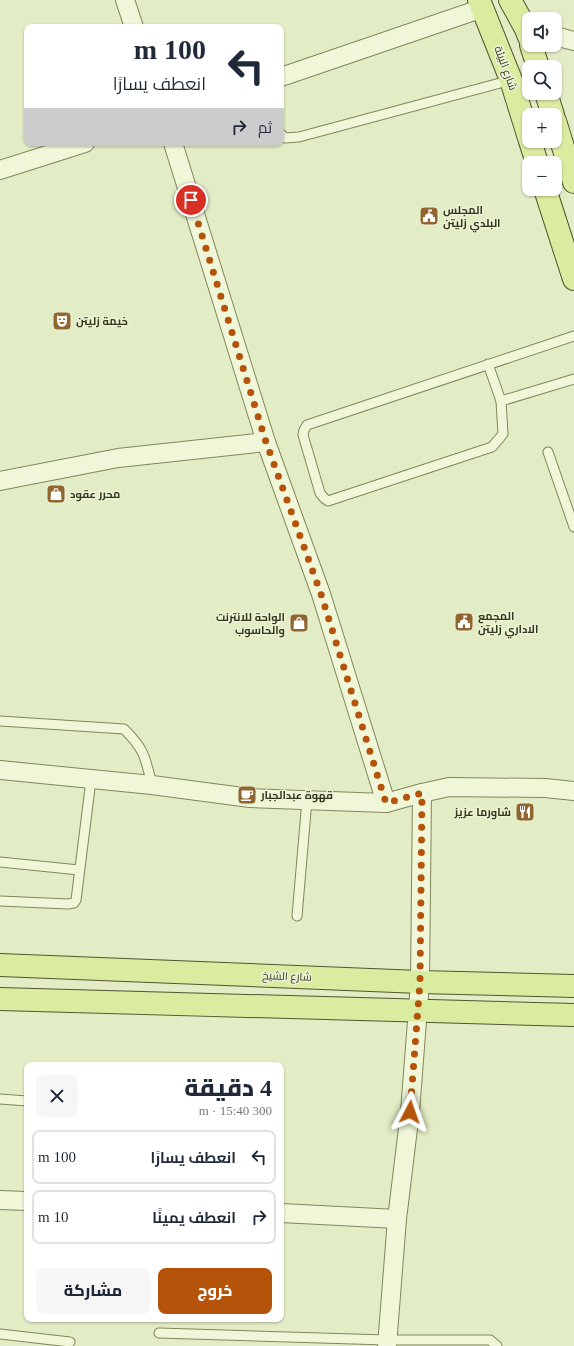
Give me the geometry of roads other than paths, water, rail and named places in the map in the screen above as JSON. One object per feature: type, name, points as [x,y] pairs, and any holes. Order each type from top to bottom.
[{"type":"main road","points":[[510,0],[522,22]]},
{"type":"main road","name":"شارع البيئة","points":[[481,4],[511,80],[522,115]]},
{"type":"main road","points":[[562,143],[574,182]]},
{"type":"main road","points":[[547,196],[574,279]]},
{"type":"main road","name":"شارع الشيخ","points":[[0,965],[420,982],[574,986]]},
{"type":"main road","points":[[0,999],[574,1015]]},
{"type":"street","points":[[125,0],[133,24]]},
{"type":"street","points":[[284,76],[481,4]]},
{"type":"street","points":[[562,38],[574,41]]},
{"type":"street","points":[[0,170],[76,146]]},
{"type":"street","points":[[174,146],[266,442],[321,594],[386,803]]},
{"type":"street","points":[[0,481],[118,458],[266,442]]},
{"type":"street","points":[[0,770],[152,785],[250,798],[386,803],[449,787],[545,788],[574,791]]},
{"type":"street","points":[[387,1343],[397,1219],[410,1112],[420,982],[422,793]]},
{"type":"street","points":[[0,1200],[24,1201]]},
{"type":"street","points":[[284,1213],[397,1219]]},
{"type":"lane","points":[[284,137],[299,137],[511,80]]},
{"type":"lane","points":[[488,364],[501,401],[503,434],[492,447],[328,500],[320,493],[303,435],[307,425],[488,364],[574,336]]},
{"type":"lane","points":[[501,401],[574,379]]},
{"type":"lane","points":[[548,452],[574,527]]},
{"type":"lane","points":[[0,721],[124,729],[136,741],[144,753],[152,785]]},
{"type":"lane","points":[[0,901],[74,903],[76,900],[90,780]]},
{"type":"lane","points":[[297,916],[307,800]]},
{"type":"lane","points":[[0,862],[79,870]]},
{"type":"lane","points":[[0,1099],[24,1101]]},
{"type":"lane","points":[[159,1333],[387,1343],[490,1340],[497,1346]]},
{"type":"lane","points":[[0,1334],[70,1342]]},
{"type":"place","name":"المجلس البلدي زليتن","points":[[429,216]]},
{"type":"place","name":"خيمة زليتن","points":[[62,321]]},
{"type":"place","name":"محرر عقود","points":[[56,494]]},
{"type":"place","name":"المجمع الاداري زليتن","points":[[464,622]]},
{"type":"place","name":"الواحة للانترنت والحاسوب","points":[[299,623]]},
{"type":"place","name":"قهوة عبدالجبار","points":[[247,795]]},
{"type":"place","name":"شاورما عزيز","points":[[525,812]]}]
